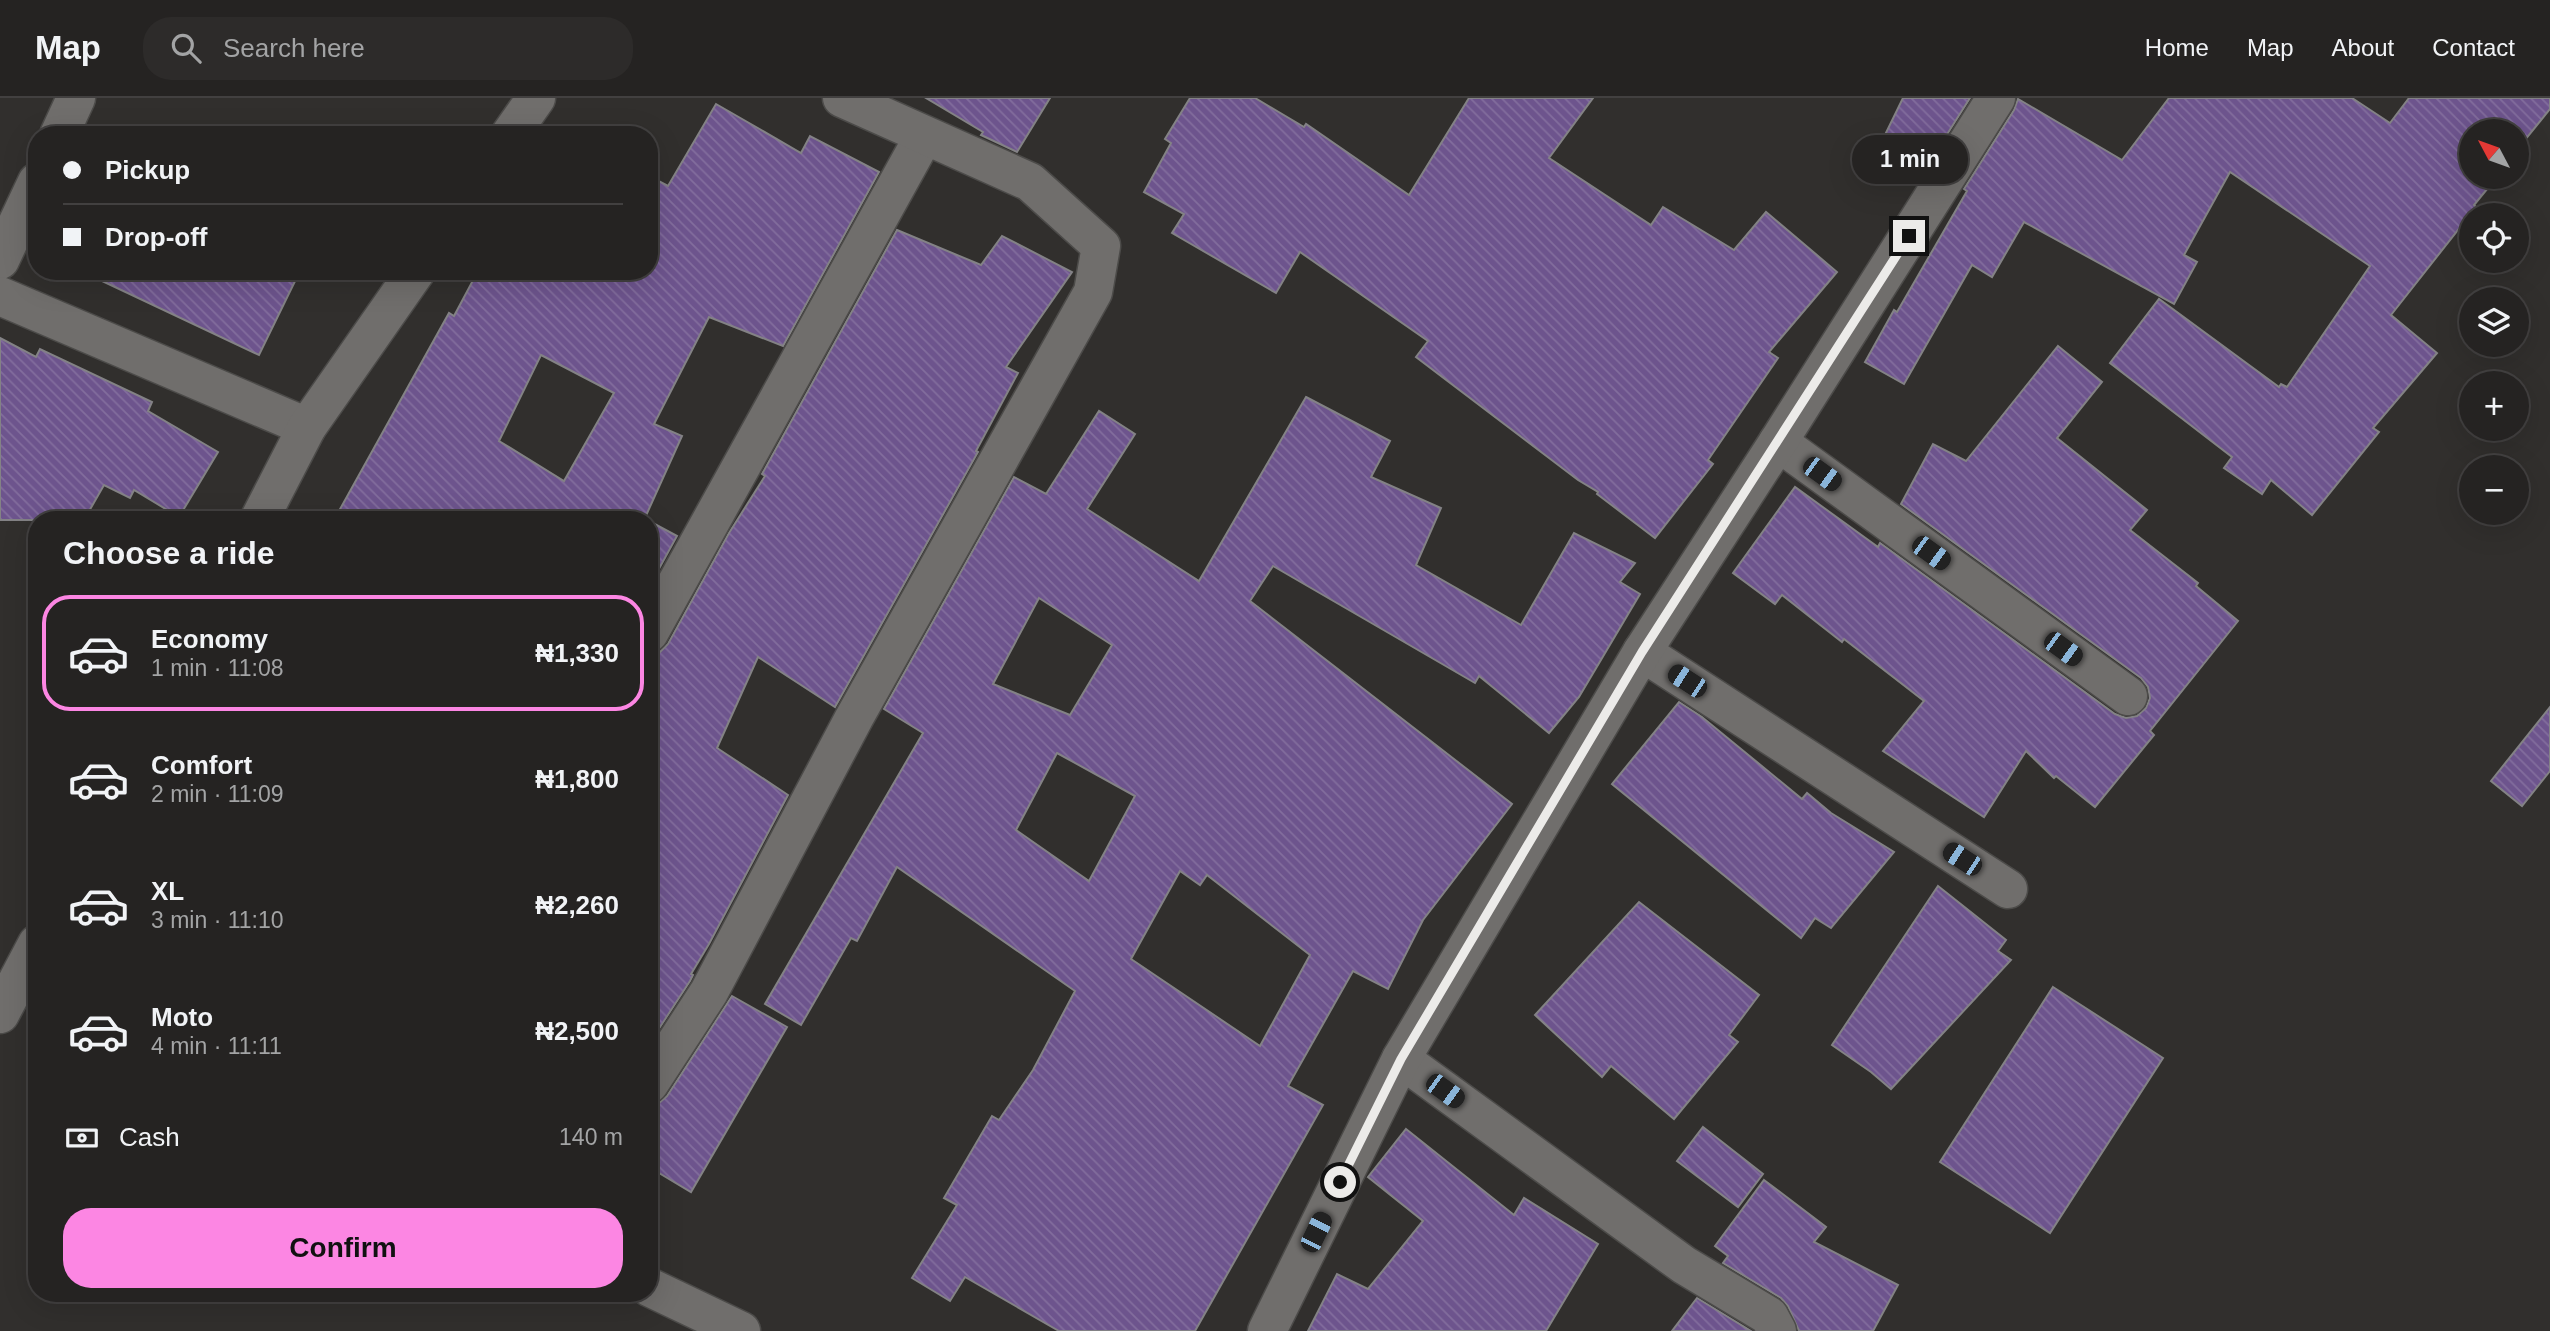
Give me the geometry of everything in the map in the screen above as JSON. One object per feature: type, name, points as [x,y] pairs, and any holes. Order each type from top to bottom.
[{"type":"street","points":[[63,126],[76,98]]},
{"type":"street","points":[[516,126],[536,98]]},
{"type":"street","points":[[658,1070],[709,992],[854,718],[1093,292],[1101,246],[1030,182],[842,98]]},
{"type":"street","points":[[1267,1331],[1401,1059],[1642,652],[1996,98]]},
{"type":"street","points":[[658,617],[924,136]]},
{"type":"street","points":[[0,260],[28,201]]},
{"type":"street","points":[[264,511],[307,427],[410,280]]},
{"type":"street","points":[[0,296],[307,427]]},
{"type":"street","points":[[1778,442],[2128,696]]},
{"type":"street","points":[[1642,652],[2008,889]]},
{"type":"street","points":[[13,991],[28,962]]},
{"type":"street","points":[[1401,1059],[1684,1265],[1769,1316],[1777,1331]]},
{"type":"street","points":[[658,1291],[741,1331]]},
{"type":"building","points":[[926,98],[1050,98],[1017,152],[981,135],[983,132]]},
{"type":"building","points":[[1190,98],[1255,98],[1304,127],[1306,124],[1409,195],[1469,98],[1593,98],[1549,158],[1651,225],[1663,207],[1734,250],[1766,212],[1837,272],[1769,352],[1778,358],[1708,460],[1713,464],[1655,538],[1597,494],[1598,492],[1578,480],[1416,357],[1428,341],[1300,252],[1276,293],[1172,233],[1184,214],[1144,192],[1171,143],[1165,139]]},
{"type":"building","points":[[1903,98],[1970,98],[1927,166],[1881,143]]},
{"type":"building","points":[[2169,98],[2352,98],[2390,123],[2409,98],[2550,98],[2550,109],[2529,135],[2529,119],[2459,119],[2459,189],[2487,189],[2476,203],[2459,203],[2459,229],[2391,315],[2437,353],[2373,428],[2379,432],[2312,515],[2271,480],[2262,494],[2224,468],[2232,457],[2110,363],[2159,299],[2279,387],[2281,384],[2287,387],[2370,266],[2230,172],[2184,255],[2197,262],[2174,304],[2024,222],[1992,277],[1972,265],[1904,384],[1865,362],[1894,310],[1897,312],[1967,191],[1964,189],[2014,110],[2018,99],[2122,160]]},
{"type":"building","points":[[716,104],[801,153],[810,136],[879,172],[783,346],[709,317],[654,424],[682,436],[648,511],[339,511],[449,313],[454,316],[473,280],[658,280],[658,181],[668,186]],"holes":[[[541,355],[614,393],[564,481],[499,441]]]},
{"type":"building","points":[[897,230],[981,265],[1002,236],[1072,272],[1006,367],[1018,373],[976,451],[978,452],[835,707],[758,657],[717,748],[788,795],[691,974],[693,975],[690,981],[658,1030],[658,653],[668,644],[729,533],[765,476],[762,474]]},
{"type":"building","points":[[100,280],[296,280],[259,355]]},
{"type":"building","points":[[0,338],[36,357],[40,349],[152,402],[148,411],[218,452],[183,511],[169,511],[134,490],[130,498],[104,485],[89,511],[28,511],[28,520],[0,520]]},
{"type":"building","points":[[2058,346],[2102,382],[2057,438],[2147,510],[2130,530],[2198,583],[2196,586],[2238,621],[2150,731],[2154,735],[2095,807],[2056,776],[2054,778],[2026,751],[1984,817],[1883,751],[1924,701],[1782,595],[1775,604],[1733,573],[1795,487],[1878,547],[1880,543],[2115,714],[2126,718],[2137,716],[2146,708],[2150,698],[2148,687],[2141,678],[1901,504],[1933,444],[1966,461]]},
{"type":"building","points":[[1306,397],[1390,441],[1371,477],[1441,508],[1416,565],[1521,625],[1574,533],[1635,563],[1620,582],[1640,594],[1579,697],[1549,733],[1479,676],[1475,683],[1273,566],[1250,601],[1512,804],[1423,920],[1388,989],[1353,971],[1288,1086],[1323,1105],[1195,1331],[1059,1331],[965,1277],[950,1301],[912,1278],[957,1205],[944,1198],[992,1116],[999,1120],[1033,1070],[1075,991],[897,867],[857,941],[851,938],[801,1025],[765,1004],[923,733],[884,709],[1014,477],[1046,494],[1099,411],[1135,434],[1087,509],[1199,581]],"holes":[[[1039,598],[1112,645],[1070,715],[993,684]],[[1057,753],[1135,796],[1089,881],[1016,830]],[[1180,871],[1200,885],[1207,875],[1310,955],[1260,1046],[1131,959]]]},
{"type":"building","points":[[658,526],[677,536],[658,571]]},
{"type":"building","points":[[1679,702],[1702,717],[1802,799],[1807,793],[1831,813],[1894,852],[1831,928],[1815,918],[1801,938],[1612,784]]},
{"type":"building","points":[[2550,707],[2550,771],[2522,806],[2491,781]]},
{"type":"building","points":[[1938,886],[2006,940],[1998,951],[2011,960],[1891,1089],[1832,1045]]},
{"type":"building","points":[[1639,902],[1759,995],[1729,1035],[1738,1042],[1674,1119],[1611,1066],[1602,1077],[1535,1015]]},
{"type":"building","points":[[2053,987],[2163,1058],[2050,1233],[1940,1162]]},
{"type":"building","points":[[732,996],[787,1027],[691,1192],[658,1172],[658,1103],[667,1096]]},
{"type":"building","points":[[1703,1127],[1763,1174],[1738,1207],[1677,1161]]},
{"type":"building","points":[[1406,1129],[1514,1215],[1524,1198],[1598,1244],[1546,1331],[1308,1331],[1337,1274],[1368,1289],[1423,1221],[1368,1177]]},
{"type":"building","points":[[1764,1180],[1826,1227],[1814,1242],[1898,1285],[1873,1331],[1799,1331],[1788,1306],[1781,1298],[1723,1263],[1728,1256],[1715,1246]]},
{"type":"building","points":[[1697,1298],[1751,1331],[1672,1331]]},
{"type":"route","points":[[1340,1182],[1401,1059],[1642,652],[1909,236]]}]
